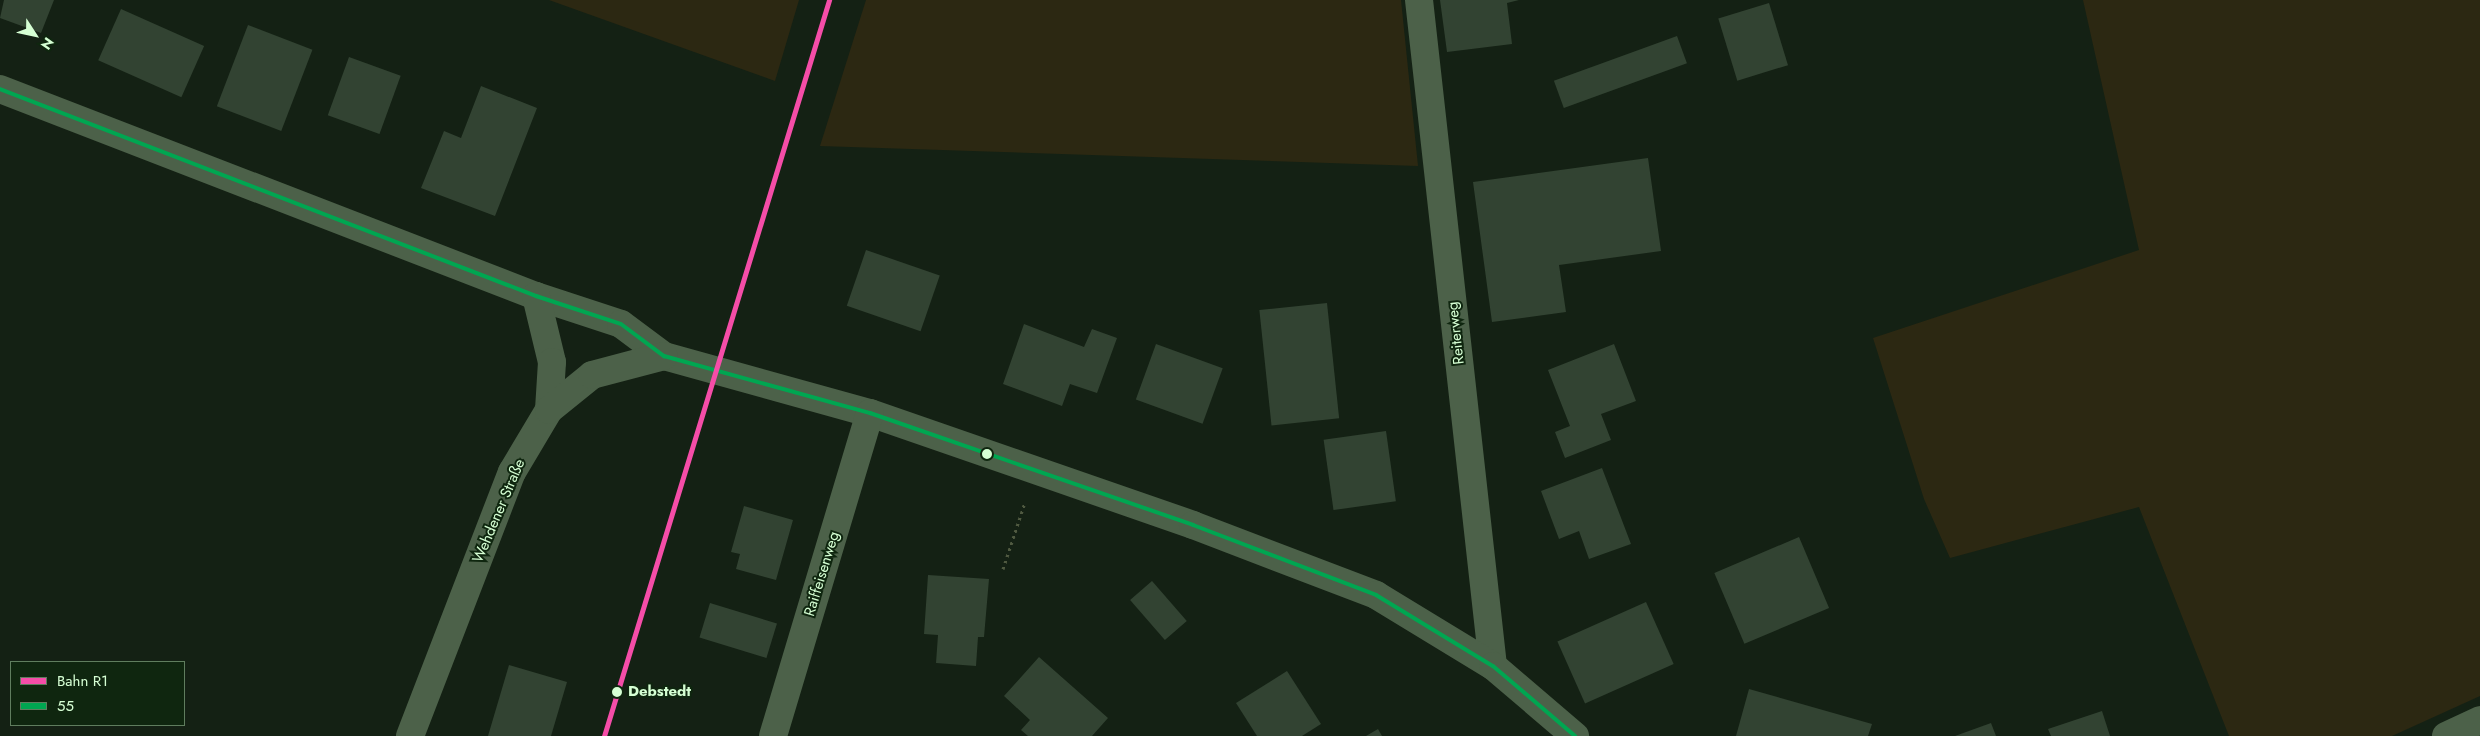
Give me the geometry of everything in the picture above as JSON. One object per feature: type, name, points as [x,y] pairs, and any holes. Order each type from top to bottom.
[{"type":"street","name":"Reiterweg","points":[[1419,0],[1493,666]]},
{"type":"street","points":[[0,89],[536,296],[621,324],[664,356],[870,413],[1035,470],[1376,595],[1493,666],[1575,736]]},
{"type":"street","points":[[536,296],[552,362],[549,410]]},
{"type":"street","name":"Wehdener Straße","points":[[410,736],[512,472],[549,410],[592,375],[664,356]]},
{"type":"street","name":"Raiffeisenweg","points":[[773,736],[870,413]]},
{"type":"street","points":[[2446,736],[2480,720]]},
{"type":"path","points":[[1003,569],[1035,470]]},
{"type":"shaded area","points":[[549,0],[799,0],[775,81]]},
{"type":"shaded area","points":[[866,0],[1401,0],[1418,166],[820,146]]},
{"type":"shaded area","points":[[2083,0],[2480,0],[2480,696],[2392,736],[2229,736],[2139,507],[1950,558],[1924,499],[1873,338],[2139,250]]},
{"type":"building","points":[[4,0],[54,0],[41,33],[0,18]]},
{"type":"building","points":[[1440,0],[1519,0],[1507,3],[1512,44],[1447,52]]},
{"type":"building","points":[[1769,3],[1788,65],[1737,81],[1718,18]]},
{"type":"building","points":[[121,9],[204,46],[181,97],[98,60]]},
{"type":"building","points":[[248,25],[312,50],[281,131],[217,106]]},
{"type":"building","points":[[1677,36],[1687,63],[1564,108],[1554,81]]},
{"type":"building","points":[[349,57],[401,76],[379,134],[328,115]]},
{"type":"building","points":[[481,86],[537,108],[495,216],[421,188],[444,131],[461,138]]},
{"type":"building","points":[[1648,158],[1661,251],[1559,265],[1566,312],[1492,322],[1473,182]]},
{"type":"building","points":[[866,250],[940,275],[921,331],[847,306]]},
{"type":"building","points":[[1327,303],[1339,418],[1271,425],[1259,310]]},
{"type":"building","points":[[1024,324],[1084,347],[1092,329],[1117,338],[1097,393],[1070,384],[1062,406],[1003,384]]},
{"type":"building","points":[[1156,344],[1223,368],[1203,424],[1136,399]]},
{"type":"building","points":[[1614,344],[1636,401],[1601,414],[1611,440],[1565,458],[1555,432],[1570,426],[1548,370]]},
{"type":"building","points":[[1386,431],[1396,501],[1333,510],[1324,440]]},
{"type":"building","points":[[1602,468],[1631,544],[1589,559],[1579,531],[1559,539],[1541,491]]},
{"type":"building","points":[[744,506],[793,520],[776,580],[736,569],[740,554],[731,552]]},
{"type":"building","points":[[1799,537],[1829,608],[1744,644],[1714,573]]},
{"type":"building","points":[[928,575],[989,579],[984,637],[978,637],[976,666],[936,663],[938,635],[924,634]]},
{"type":"building","points":[[1152,581],[1187,621],[1165,640],[1130,600]]},
{"type":"building","points":[[1646,602],[1674,664],[1585,704],[1557,641]]},
{"type":"building","points":[[710,603],[777,623],[766,658],[699,637]]},
{"type":"building","points":[[1039,657],[1108,718],[1092,736],[1028,736],[1021,730],[1030,720],[1004,696]]},
{"type":"building","points":[[509,665],[567,682],[551,736],[488,736]]},
{"type":"building","points":[[1287,671],[1321,724],[1302,736],[1257,736],[1236,703]]},
{"type":"building","points":[[1749,689],[1872,724],[1868,736],[1736,736]]},
{"type":"building","points":[[2102,711],[2110,736],[2051,736],[2048,729]]},
{"type":"building","points":[[1991,723],[1996,736],[1955,736]]},
{"type":"building","points":[[1378,729],[1382,736],[1366,736]]},
{"type":"rail line","name":"R1","points":[[604,736],[829,0]]},
{"type":"transit line","name":"55","points":[[0,89],[536,296],[621,324],[664,356],[870,413],[1193,525],[1376,595],[1493,666],[1575,736]]},
{"type":"place","name":"Debstedt","points":[[617,692]]}]
